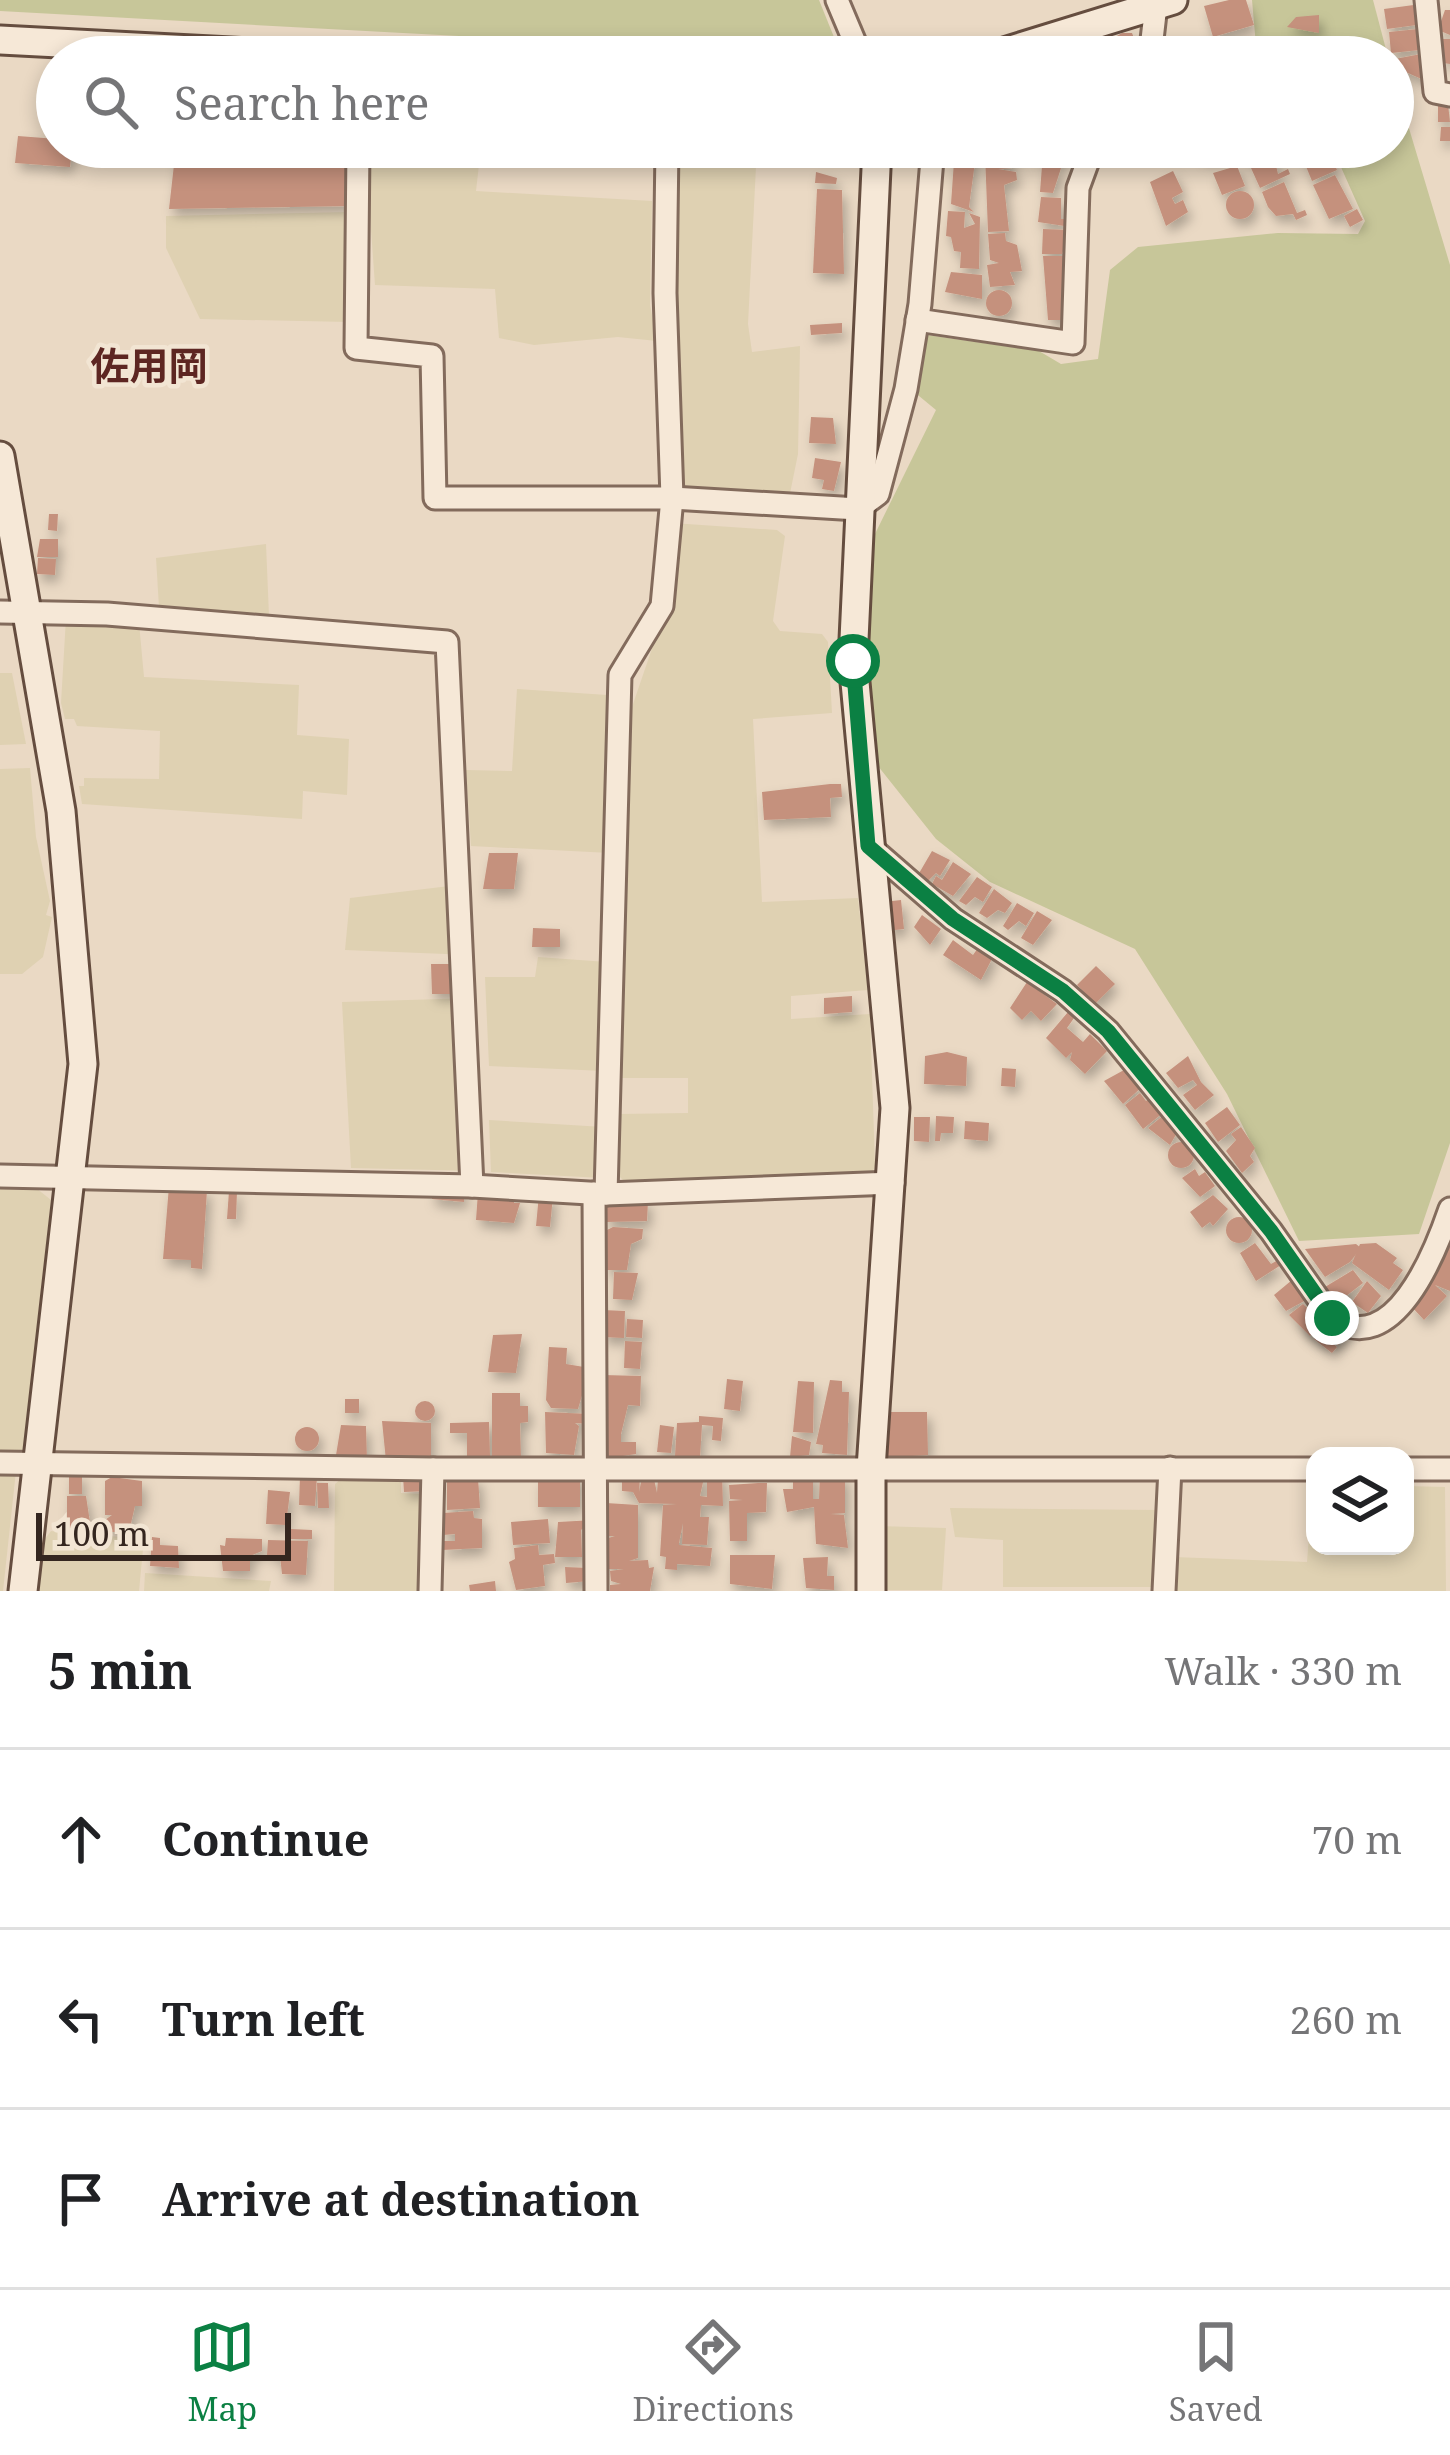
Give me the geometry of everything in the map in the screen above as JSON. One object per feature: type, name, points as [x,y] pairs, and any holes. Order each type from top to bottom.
[{"type":"street","points":[[837,0],[852,36]]},
{"type":"street","points":[[1426,0],[1435,92],[1450,95]]},
{"type":"street","points":[[1056,36],[1165,2]]},
{"type":"street","points":[[1156,36],[1165,2]]},
{"type":"street","points":[[0,40],[36,42]]},
{"type":"street","points":[[358,168],[356,348],[432,356],[435,498],[671,498],[858,508],[878,494],[890,458],[917,320],[931,168]]},
{"type":"street","points":[[596,1591],[600,1194],[620,675],[662,606],[671,498],[664,293],[667,168]]},
{"type":"street","points":[[871,1591],[872,1468],[893,1183],[888,1010],[853,661],[876,168]]},
{"type":"street","points":[[917,320],[1072,343],[1078,188],[1085,168]]},
{"type":"street","points":[[0,456],[13,612],[61,811],[76,933],[83,1064],[23,1591]]},
{"type":"street","points":[[13,612],[368,632],[447,642],[472,1186]]},
{"type":"street","points":[[868,846],[953,919],[1063,991],[1108,1031],[1271,1231],[1332,1318],[1346,1327],[1379,1326],[1399,1309],[1440,1240],[1450,1209]]},
{"type":"street","points":[[0,1176],[472,1186],[600,1194],[893,1183]]},
{"type":"street","points":[[0,1463],[595,1470],[728,1465],[1306,1468]]},
{"type":"street","points":[[1164,1591],[1170,1468]]},
{"type":"street","points":[[430,1591],[433,1469]]},
{"type":"street","points":[[1414,1469],[1450,1469]]},
{"type":"shaded area","points":[[367,168],[479,168],[476,191],[652,201],[650,305],[657,341],[618,337],[534,345],[499,338],[495,289],[375,285]]},
{"type":"shaded area","points":[[669,168],[756,168],[748,324],[752,352],[800,346],[798,454],[787,508],[676,491]]},
{"type":"shaded area","points":[[350,212],[349,322],[200,319],[166,248],[166,216]]},
{"type":"shaded area","points":[[672,523],[777,530],[785,536],[773,621],[780,631],[822,634],[828,642],[832,713],[753,719],[762,902],[858,898],[868,990],[791,996],[791,1019],[870,1014],[875,1166],[870,1179],[623,1180],[618,1175],[619,1114],[688,1113],[688,1078],[621,1078],[632,707],[658,631]]},
{"type":"shaded area","points":[[266,544],[269,616],[167,612],[159,607],[156,558]]},
{"type":"shaded area","points":[[66,618],[139,623],[144,677],[299,685],[297,735],[349,739],[347,795],[303,791],[302,819],[82,804],[79,786],[84,786],[84,778],[159,779],[160,731],[77,726],[74,719],[65,719],[61,703]]},
{"type":"shaded area","points":[[0,673],[12,673],[26,744],[0,745]]},
{"type":"shaded area","points":[[517,689],[607,695],[604,776],[612,777],[610,853],[471,846],[466,770],[512,771]]},
{"type":"shaded area","points":[[30,768],[36,837],[50,901],[46,915],[52,917],[43,957],[22,974],[0,974],[0,769]]},
{"type":"shaded area","points":[[466,884],[471,955],[345,950],[350,898]]},
{"type":"shaded area","points":[[538,957],[607,962],[604,1071],[489,1066],[485,977],[535,977]]},
{"type":"shaded area","points":[[474,998],[477,1171],[351,1168],[342,1002]]},
{"type":"shaded area","points":[[489,1120],[604,1127],[602,1178],[491,1172]]},
{"type":"shaded area","points":[[0,1188],[36,1188],[51,1200],[22,1460],[0,1459]]},
{"type":"shaded area","points":[[0,1470],[16,1471],[3,1591],[0,1591]]},
{"type":"shaded area","points":[[401,1477],[401,1493],[424,1494],[422,1591],[334,1591],[335,1484],[342,1478]]},
{"type":"shaded area","points":[[1414,1486],[1445,1487],[1446,1591],[1171,1591],[1174,1557],[1307,1562],[1308,1555],[1414,1555]]},
{"type":"shaded area","points":[[950,1508],[1160,1510],[1155,1587],[1003,1587],[1003,1540],[955,1537]]},
{"type":"shaded area","points":[[878,1526],[946,1528],[942,1590],[879,1590]]},
{"type":"shaded area","points":[[51,1531],[144,1539],[139,1591],[39,1591],[45,1539]]},
{"type":"shaded area","points":[[145,1573],[271,1581],[269,1591],[144,1591]]},
{"type":"green space","points":[[0,0],[819,0],[834,36],[458,36],[0,11]]},
{"type":"green space","points":[[1252,0],[1373,0],[1382,36],[1255,36]]},
{"type":"green space","points":[[1414,145],[1450,265],[1450,1143],[1419,1234],[1299,1241],[1227,1094],[1135,949],[990,882],[936,839],[874,761],[869,659],[873,538],[936,410],[913,391],[927,335],[1039,351],[1061,364],[1098,359],[1110,270],[1138,247],[1278,233],[1358,234],[1365,221],[1341,168],[1414,168]]},
{"type":"building","points":[[1246,0],[1254,25],[1213,36],[1204,6]]},
{"type":"building","points":[[1421,4],[1415,10],[1417,25],[1387,29],[1384,9]]},
{"type":"building","points":[[1445,10],[1450,10],[1450,35],[1438,30]]},
{"type":"building","points":[[1319,15],[1319,33],[1287,27],[1296,17]]},
{"type":"building","points":[[1418,29],[1420,50],[1414,51],[1414,36],[1389,36],[1389,32]]},
{"type":"building","points":[[1438,39],[1450,39],[1450,64],[1443,63]]},
{"type":"building","points":[[1414,55],[1426,56],[1428,82],[1414,76]]},
{"type":"building","points":[[1438,104],[1448,104],[1450,122],[1438,122]]},
{"type":"building","points":[[1441,127],[1450,127],[1450,141],[1440,141]]},
{"type":"building","points":[[18,136],[36,137],[36,165],[15,163]]},
{"type":"building","points":[[174,168],[349,168],[350,206],[169,209]]},
{"type":"building","points":[[954,168],[974,168],[969,207],[974,212],[951,204]]},
{"type":"building","points":[[986,168],[1012,168],[998,169],[1016,172],[1017,180],[1004,185],[1009,231],[988,232]]},
{"type":"building","points":[[1042,168],[1061,168],[1053,193],[1040,192]]},
{"type":"building","points":[[1238,168],[1245,186],[1222,195],[1213,173]]},
{"type":"building","points":[[1251,168],[1277,168],[1278,174],[1288,169],[1290,174],[1260,188]]},
{"type":"building","points":[[1307,168],[1336,168],[1337,170],[1312,181]]},
{"type":"building","points":[[1173,171],[1183,192],[1172,198],[1175,204],[1183,200],[1188,212],[1166,226],[1150,182]]},
{"type":"building","points":[[816,172],[837,178],[836,184],[815,183]]},
{"type":"building","points":[[1335,175],[1353,209],[1329,219],[1313,185]]},
{"type":"building","points":[[1284,182],[1297,213],[1305,210],[1307,215],[1296,220],[1293,214],[1276,216],[1268,207],[1262,192]]},
{"type":"building","points":[[817,189],[842,190],[844,274],[813,273]]},
{"type":"building","points":[[1240,191],[1250,195],[1254,205],[1250,215],[1240,219],[1230,215],[1226,205],[1230,195]]},
{"type":"building","points":[[1041,197],[1061,198],[1061,219],[1071,219],[1071,227],[1038,222]]},
{"type":"building","points":[[1357,209],[1363,220],[1350,227],[1344,216]]},
{"type":"building","points":[[948,211],[965,212],[964,228],[975,224],[969,213],[980,217],[979,269],[960,268],[961,252],[954,251],[951,237],[946,236]]},
{"type":"building","points":[[1043,229],[1070,230],[1062,254],[1042,254]]},
{"type":"building","points":[[1005,233],[1006,241],[1017,245],[1022,271],[1010,272],[1015,285],[990,287],[987,265],[999,263],[990,260],[988,234]]},
{"type":"building","points":[[1043,256],[1074,256],[1064,289],[1064,296],[1070,296],[1072,320],[1048,320]]},
{"type":"building","points":[[951,272],[982,275],[982,299],[945,292]]},
{"type":"building","points":[[999,290],[1012,303],[999,316],[986,303]]},
{"type":"building","points":[[842,323],[842,333],[811,335],[810,325]]},
{"type":"building","points":[[811,417],[833,418],[836,444],[809,443]]},
{"type":"building","points":[[815,458],[841,462],[834,491],[822,489],[824,480],[812,478]]},
{"type":"building","points":[[49,514],[58,514],[57,531],[48,530]]},
{"type":"building","points":[[40,539],[58,539],[58,557],[37,557]]},
{"type":"building","points":[[38,558],[56,559],[55,575],[37,574]]},
{"type":"building","points":[[841,784],[842,797],[830,798],[831,817],[764,820],[762,792]]},
{"type":"building","points":[[932,851],[950,860],[940,876],[936,873],[928,881],[918,875]]},
{"type":"building","points":[[489,853],[518,853],[514,889],[483,889]]},
{"type":"building","points":[[953,862],[971,874],[953,896],[932,884],[936,876],[942,880]]},
{"type":"building","points":[[977,877],[992,887],[983,902],[975,897],[966,905],[959,901]]},
{"type":"building","points":[[994,889],[1012,903],[1005,913],[998,910],[987,918],[979,913]]},
{"type":"building","points":[[901,900],[904,929],[886,931],[884,902]]},
{"type":"building","points":[[1017,903],[1034,913],[1026,926],[1019,921],[1008,930],[1003,926]]},
{"type":"building","points":[[1037,911],[1052,920],[1033,945],[1021,938]]},
{"type":"building","points":[[922,915],[941,929],[930,945],[914,927]]},
{"type":"building","points":[[533,928],[560,929],[560,947],[532,947]]},
{"type":"building","points":[[953,940],[973,955],[980,945],[994,955],[981,980],[943,955]]},
{"type":"building","points":[[431,964],[456,964],[459,994],[432,994]]},
{"type":"building","points":[[1096,966],[1115,984],[1095,1004],[1077,985]]},
{"type":"building","points":[[1027,982],[1057,1004],[1041,1021],[1031,1011],[1022,1020],[1010,1008]]},
{"type":"building","points":[[852,996],[852,1012],[824,1014],[824,998]]},
{"type":"building","points":[[1068,1012],[1074,1018],[1067,1028],[1083,1042],[1090,1034],[1107,1051],[1085,1074],[1070,1060],[1072,1052],[1066,1058],[1046,1038]]},
{"type":"building","points":[[947,1052],[967,1057],[966,1086],[924,1084],[925,1056]]},
{"type":"building","points":[[1188,1056],[1201,1082],[1214,1095],[1195,1110],[1183,1095],[1197,1085],[1193,1080],[1178,1088],[1166,1073]]},
{"type":"building","points":[[1002,1068],[1016,1069],[1015,1087],[1001,1086]]},
{"type":"building","points":[[1124,1070],[1143,1086],[1123,1104],[1104,1081]]},
{"type":"building","points":[[1140,1093],[1146,1101],[1152,1096],[1164,1112],[1143,1129],[1125,1105]]},
{"type":"building","points":[[1227,1107],[1240,1125],[1218,1142],[1205,1123]]},
{"type":"building","points":[[1165,1114],[1178,1131],[1170,1145],[1148,1128]]},
{"type":"building","points":[[936,1116],[954,1117],[953,1133],[941,1133],[940,1141],[935,1141]]},
{"type":"building","points":[[914,1117],[930,1117],[929,1142],[914,1141]]},
{"type":"building","points":[[965,1121],[989,1123],[988,1141],[964,1139]]},
{"type":"building","points":[[1241,1127],[1255,1148],[1250,1156],[1254,1162],[1242,1173],[1226,1151],[1236,1140],[1231,1134]]},
{"type":"building","points":[[1181,1142],[1194,1155],[1181,1168],[1168,1155]]},
{"type":"building","points":[[1195,1169],[1199,1176],[1205,1172],[1215,1186],[1200,1197],[1182,1178]]},
{"type":"building","points":[[169,1186],[207,1190],[202,1269],[191,1268],[191,1260],[163,1259]]},
{"type":"building","points":[[432,1186],[464,1187],[464,1202],[432,1199]]},
{"type":"building","points":[[229,1191],[237,1191],[236,1219],[227,1219]]},
{"type":"building","points":[[478,1192],[514,1197],[514,1203],[520,1203],[514,1223],[476,1220]]},
{"type":"building","points":[[539,1194],[553,1196],[550,1227],[536,1226]]},
{"type":"building","points":[[1213,1195],[1228,1209],[1213,1226],[1210,1222],[1202,1228],[1190,1212]]},
{"type":"building","points":[[607,1197],[648,1201],[647,1221],[606,1222]]},
{"type":"building","points":[[1239,1217],[1252,1230],[1239,1243],[1226,1230]]},
{"type":"building","points":[[643,1229],[642,1239],[631,1244],[627,1270],[607,1270],[607,1230]]},
{"type":"building","points":[[1255,1243],[1271,1264],[1278,1260],[1281,1265],[1256,1281],[1240,1253]]},
{"type":"building","points":[[1376,1243],[1397,1258],[1393,1263],[1403,1270],[1389,1290],[1352,1263],[1360,1244]]},
{"type":"building","points":[[1356,1244],[1361,1248],[1350,1262],[1325,1277],[1305,1249]]},
{"type":"building","points":[[1450,1247],[1450,1291],[1435,1285],[1447,1296],[1424,1320],[1411,1306]]},
{"type":"building","points":[[1353,1270],[1363,1283],[1337,1303],[1325,1287]]},
{"type":"building","points":[[614,1272],[638,1273],[632,1300],[613,1299]]},
{"type":"building","points":[[1292,1280],[1306,1300],[1286,1311],[1274,1295]]},
{"type":"building","points":[[1367,1281],[1381,1296],[1368,1313],[1352,1302]]},
{"type":"building","points":[[1303,1304],[1323,1323],[1310,1336],[1289,1315]]},
{"type":"building","points":[[603,1310],[625,1311],[624,1338],[602,1337]]},
{"type":"building","points":[[627,1319],[643,1320],[642,1338],[626,1337]]},
{"type":"building","points":[[1324,1326],[1343,1337],[1338,1345],[1330,1341],[1337,1347],[1332,1353],[1314,1339]]},
{"type":"building","points":[[522,1334],[516,1373],[488,1372],[493,1335]]},
{"type":"building","points":[[625,1341],[642,1342],[640,1369],[624,1368]]},
{"type":"building","points":[[549,1347],[567,1348],[566,1364],[590,1368],[578,1409],[551,1408],[546,1400]]},
{"type":"building","points":[[603,1375],[641,1376],[640,1406],[628,1405],[621,1434],[621,1442],[636,1442],[636,1454],[603,1459]]},
{"type":"building","points":[[727,1379],[743,1381],[740,1411],[724,1409]]},
{"type":"building","points":[[830,1380],[842,1381],[842,1392],[849,1392],[847,1455],[822,1453],[823,1445],[816,1444]]},
{"type":"building","points":[[798,1381],[814,1382],[813,1433],[793,1432]]},
{"type":"building","points":[[492,1393],[520,1393],[520,1406],[528,1406],[528,1422],[520,1423],[521,1458],[492,1457]]},
{"type":"building","points":[[345,1399],[359,1399],[359,1413],[345,1413]]},
{"type":"building","points":[[425,1401],[435,1411],[425,1421],[415,1411]]},
{"type":"building","points":[[545,1412],[590,1414],[590,1424],[575,1423],[579,1426],[574,1455],[546,1453]]},
{"type":"building","points":[[881,1412],[927,1412],[928,1455],[881,1458]]},
{"type":"building","points":[[699,1416],[723,1418],[721,1441],[712,1440],[713,1426],[702,1425],[700,1458],[675,1456],[677,1423],[699,1422]]},
{"type":"building","points":[[382,1421],[431,1423],[431,1462],[386,1461]]},
{"type":"building","points":[[489,1422],[490,1456],[467,1457],[467,1433],[450,1433],[450,1423]]},
{"type":"building","points":[[341,1425],[366,1426],[367,1462],[335,1461]]},
{"type":"building","points":[[660,1425],[674,1427],[671,1453],[657,1452]]},
{"type":"building","points":[[307,1427],[316,1430],[316,1448],[307,1451],[298,1448],[295,1439],[298,1430]]},
{"type":"building","points":[[792,1436],[811,1442],[809,1455],[790,1457]]},
{"type":"building","points":[[622,1469],[640,1477],[639,1492],[642,1478],[654,1479],[657,1493],[658,1478],[705,1473],[700,1496],[707,1497],[707,1472],[722,1472],[723,1506],[701,1505],[700,1517],[709,1517],[707,1545],[682,1544],[683,1523],[679,1543],[679,1545],[712,1548],[710,1566],[677,1564],[677,1570],[665,1569],[666,1557],[660,1556],[663,1505],[677,1504],[639,1503],[633,1492],[622,1491]]},
{"type":"building","points":[[813,1470],[813,1499],[819,1499],[820,1474],[845,1475],[845,1513],[830,1514],[844,1515],[848,1548],[816,1544],[814,1507],[787,1512],[783,1489],[793,1489],[793,1478]]},
{"type":"building","points":[[69,1474],[82,1474],[82,1494],[69,1494]]},
{"type":"building","points":[[425,1475],[426,1491],[404,1492],[403,1476]]},
{"type":"building","points":[[553,1475],[592,1475],[594,1482],[580,1482],[580,1507],[538,1507],[538,1478],[553,1481]]},
{"type":"building","points":[[300,1476],[317,1477],[315,1506],[299,1505]]},
{"type":"building","points":[[112,1477],[142,1481],[142,1506],[135,1506],[129,1532],[105,1532],[105,1520],[112,1515],[105,1515],[105,1481]]},
{"type":"building","points":[[447,1477],[478,1478],[480,1508],[447,1510]]},
{"type":"building","points":[[317,1483],[328,1483],[329,1508],[318,1508]]},
{"type":"building","points":[[767,1483],[766,1512],[747,1513],[747,1541],[730,1541],[729,1501],[743,1500],[730,1499],[729,1485]]},
{"type":"building","points":[[268,1490],[290,1492],[286,1525],[266,1524]]},
{"type":"building","points":[[67,1496],[86,1496],[91,1529],[67,1528]]},
{"type":"building","points":[[606,1503],[638,1505],[638,1558],[629,1561],[648,1560],[649,1568],[654,1567],[650,1591],[610,1591],[610,1585],[621,1584],[611,1581],[610,1571],[624,1569],[605,1569],[605,1539],[615,1536],[605,1536]]},
{"type":"building","points":[[473,1511],[474,1518],[482,1519],[482,1548],[442,1550],[441,1541],[455,1541],[455,1534],[443,1535],[443,1513]]},
{"type":"building","points":[[548,1519],[550,1543],[513,1545],[511,1522]]},
{"type":"building","points":[[594,1520],[581,1530],[582,1557],[555,1557],[558,1522]]},
{"type":"building","points":[[291,1529],[312,1530],[312,1539],[291,1539]]},
{"type":"building","points":[[152,1537],[160,1538],[160,1545],[178,1546],[179,1568],[150,1566]]},
{"type":"building","points":[[226,1538],[262,1539],[262,1551],[250,1556],[250,1571],[223,1571],[220,1545],[225,1546]]},
{"type":"building","points":[[268,1540],[308,1541],[306,1575],[282,1574],[280,1556],[267,1555]]},
{"type":"building","points":[[538,1545],[539,1555],[554,1554],[555,1563],[543,1565],[545,1586],[516,1590],[509,1562],[515,1559],[514,1548]]},
{"type":"building","points":[[730,1555],[775,1555],[772,1589],[730,1584]]},
{"type":"building","points":[[828,1557],[827,1576],[834,1576],[834,1590],[806,1588],[803,1558]]},
{"type":"building","points":[[565,1567],[589,1568],[590,1581],[566,1583]]},
{"type":"building","points":[[495,1581],[496,1591],[470,1591],[469,1585]]},
{"type":"district","name":"佐用岡","points":[[149,366]]},
{"type":"route","points":[[853,661],[868,846],[953,919],[1063,991],[1108,1031],[1271,1231],[1332,1318]]}]
